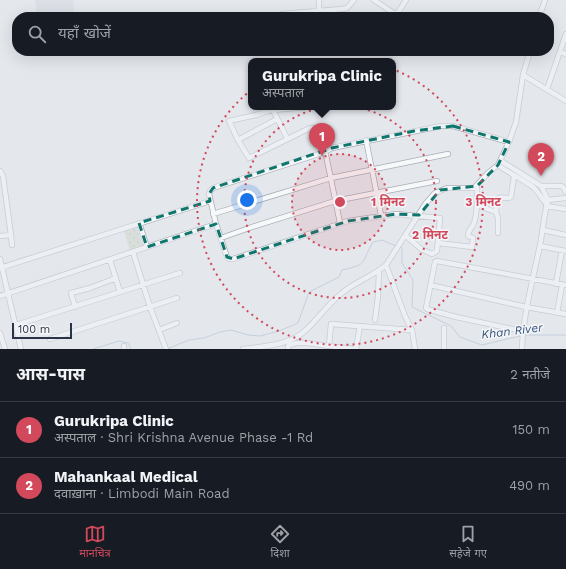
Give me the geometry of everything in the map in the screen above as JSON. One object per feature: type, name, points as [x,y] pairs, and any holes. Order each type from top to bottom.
[{"type":"street","points":[[319,0],[320,11]]},
{"type":"street","points":[[307,12],[347,8],[354,0]]},
{"type":"street","points":[[374,0],[392,12]]},
{"type":"street","points":[[398,12],[406,0]]},
{"type":"street","points":[[541,12],[545,0]]},
{"type":"street","points":[[547,89],[566,34]]},
{"type":"street","points":[[560,52],[566,54]]},
{"type":"street","points":[[243,349],[270,347],[284,343],[305,332],[343,292],[379,271],[386,265],[432,196],[440,190],[447,188],[474,188],[477,186],[499,163],[509,142],[516,122],[523,75],[529,56]]},
{"type":"street","points":[[523,75],[566,101]]},
{"type":"street","points":[[287,138],[273,110],[230,120],[229,122],[249,158],[287,138],[310,128],[318,128],[321,131],[340,223]]},
{"type":"street","points":[[238,140],[277,119]]},
{"type":"street","points":[[406,236],[420,249],[432,254],[437,251],[440,218],[420,215],[381,215],[340,223],[233,259],[229,259],[216,224],[209,194],[213,188],[340,146],[427,128],[453,126],[509,142]]},
{"type":"street","points":[[366,140],[381,215]]},
{"type":"street","points":[[213,214],[331,178],[448,154]]},
{"type":"street","points":[[499,163],[514,176],[536,190],[543,201],[566,209]]},
{"type":"street","points":[[499,163],[541,186],[561,186],[566,192]]},
{"type":"street","points":[[0,171],[12,245]]},
{"type":"street","points":[[498,233],[498,218],[496,212],[497,199],[500,197],[511,197],[514,176]]},
{"type":"street","points":[[221,238],[335,201],[437,181]]},
{"type":"street","points":[[438,243],[472,247],[473,238],[468,236],[469,230],[473,225],[477,204],[477,186]]},
{"type":"street","points":[[522,349],[521,338],[526,307],[540,246],[547,203],[541,186]]},
{"type":"street","points":[[547,203],[566,198]]},
{"type":"street","points":[[1,267],[210,201]]},
{"type":"street","points":[[477,204],[496,212]]},
{"type":"street","points":[[139,223],[147,247]]},
{"type":"street","points":[[0,296],[216,224]]},
{"type":"street","points":[[543,230],[566,235]]},
{"type":"street","points":[[0,236],[11,235]]},
{"type":"street","points":[[540,246],[564,250],[556,284]]},
{"type":"street","points":[[133,252],[150,307],[165,347]]},
{"type":"street","points":[[0,259],[21,349]]},
{"type":"street","points":[[110,260],[120,292]]},
{"type":"street","points":[[522,331],[429,310],[426,308],[435,262],[437,261],[564,285],[557,313]]},
{"type":"street","points":[[386,265],[405,316],[412,330],[415,349]]},
{"type":"street","points":[[375,320],[379,271]]},
{"type":"street","points":[[16,326],[180,273]]},
{"type":"street","points":[[74,306],[71,293],[90,288],[116,278]]},
{"type":"street","points":[[430,285],[526,307],[566,314]]},
{"type":"street","points":[[50,339],[177,298]]},
{"type":"street","points":[[159,330],[177,323]]},
{"type":"street","points":[[329,346],[331,324],[412,330]]},
{"type":"street","points":[[288,349],[288,346],[302,343],[355,349],[360,326]]},
{"type":"street","points":[[444,328],[444,349]]},
{"type":"street","points":[[0,333],[5,349]]},
{"type":"highlighted area","points":[[453,126],[509,142],[498,165],[477,186],[440,190],[419,215],[396,214],[348,221],[233,259],[227,257],[216,224],[147,247],[139,223],[210,201],[209,194],[213,188],[332,148],[414,131]]},
{"type":"shaded area","points":[[35,0],[73,0],[74,12],[36,12]]},
{"type":"green space","points":[[136,226],[143,247],[130,251],[124,230]]},
{"type":"waterway","name":"Khan River","points":[[167,349],[189,340],[204,338],[220,332],[231,330],[248,335],[260,336],[279,331],[298,323],[309,292],[339,277],[342,270],[356,266],[363,262],[373,242],[382,240],[396,246]]},
{"type":"waterway","name":"Khan River","points":[[399,247],[402,248],[402,263],[413,280],[412,307],[451,326],[460,337],[482,345],[520,336]]},
{"type":"waterway","name":"Khan River","points":[[525,335],[566,335]]},
{"type":"waterway","name":"Khan River","points":[[93,349],[119,341],[128,343],[131,349]]},
{"type":"place","name":"Gurukripa Clinic","points":[[322,156]]},
{"type":"place","name":"Mahankaal Medical","points":[[541,176]]}]
